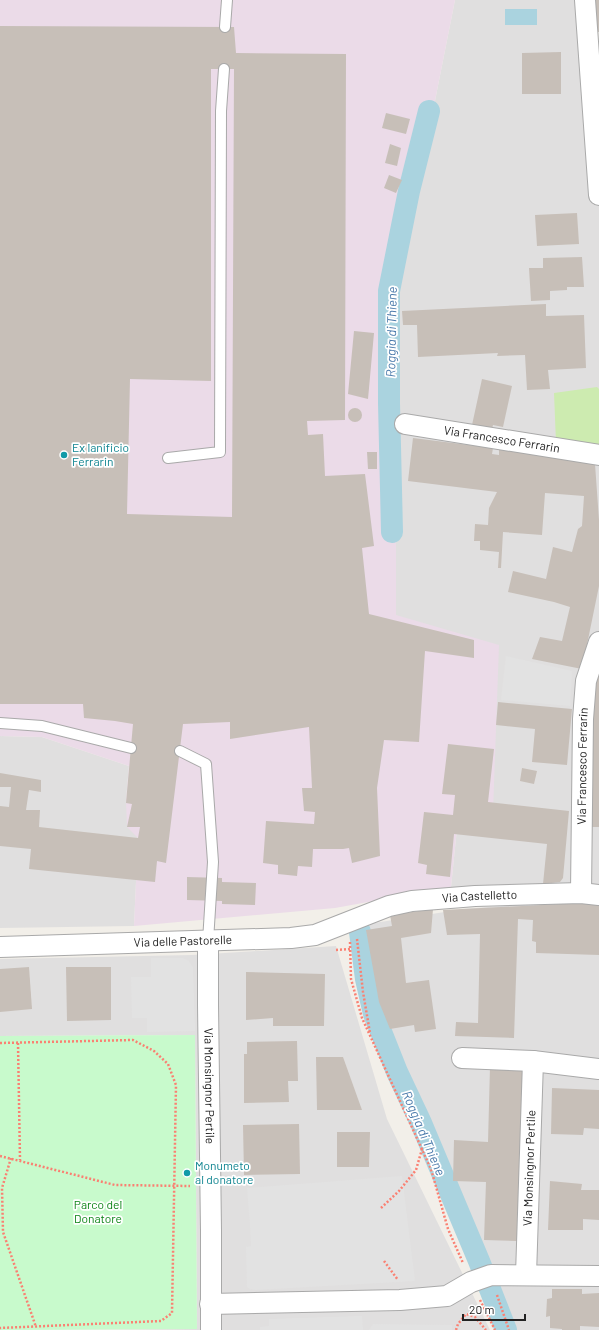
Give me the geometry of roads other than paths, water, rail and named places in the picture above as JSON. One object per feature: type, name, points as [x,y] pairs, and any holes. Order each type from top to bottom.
[{"type":"street","points":[[585,0],[599,195]]},
{"type":"street","name":"Via Francesco Ferrarin","points":[[406,424],[599,455]]},
{"type":"street","name":"Via Francesco Ferrarin","points":[[590,894],[583,719],[586,681],[599,642]]},
{"type":"street","name":"Via Castelletto","points":[[363,917],[389,906],[419,900],[475,896],[590,894]]},
{"type":"street","name":"Via delle Pastorelle","points":[[0,947],[291,938],[315,935],[363,917]]},
{"type":"street","name":"Via Monsingnor Pertile","points":[[208,941],[211,1330]]},
{"type":"street","points":[[462,1058],[533,1061],[599,1069]]},
{"type":"street","name":"Via Monsingnor Pertile","points":[[526,1275],[533,1061]]},
{"type":"street","points":[[210,1304],[400,1300],[447,1296],[479,1280],[526,1275],[599,1276]]},
{"type":"lane","points":[[225,27],[226,0]]},
{"type":"lane","points":[[168,458],[220,452],[222,111],[224,69]]},
{"type":"lane","points":[[0,723],[42,726],[131,748]]},
{"type":"lane","points":[[180,751],[206,764],[213,862],[208,941]]},
{"type":"water","points":[[505,9],[537,9],[537,25],[505,25]]},
{"type":"waterway","name":"Roggia di Thiene","points":[[392,532],[389,403],[389,291],[409,191],[429,111]]},
{"type":"waterway","name":"Roggia di Thiene","points":[[360,932],[366,979],[374,1014],[397,1072],[421,1123],[479,1261],[506,1330]]},
{"type":"place","name":"Ex lanificio Ferrarin","points":[[64,455]]},
{"type":"place","name":"Monumeto al donatore","points":[[187,1173]]},
{"type":"park label","name":"Parco del Donatore","points":[[98,1212]]}]
